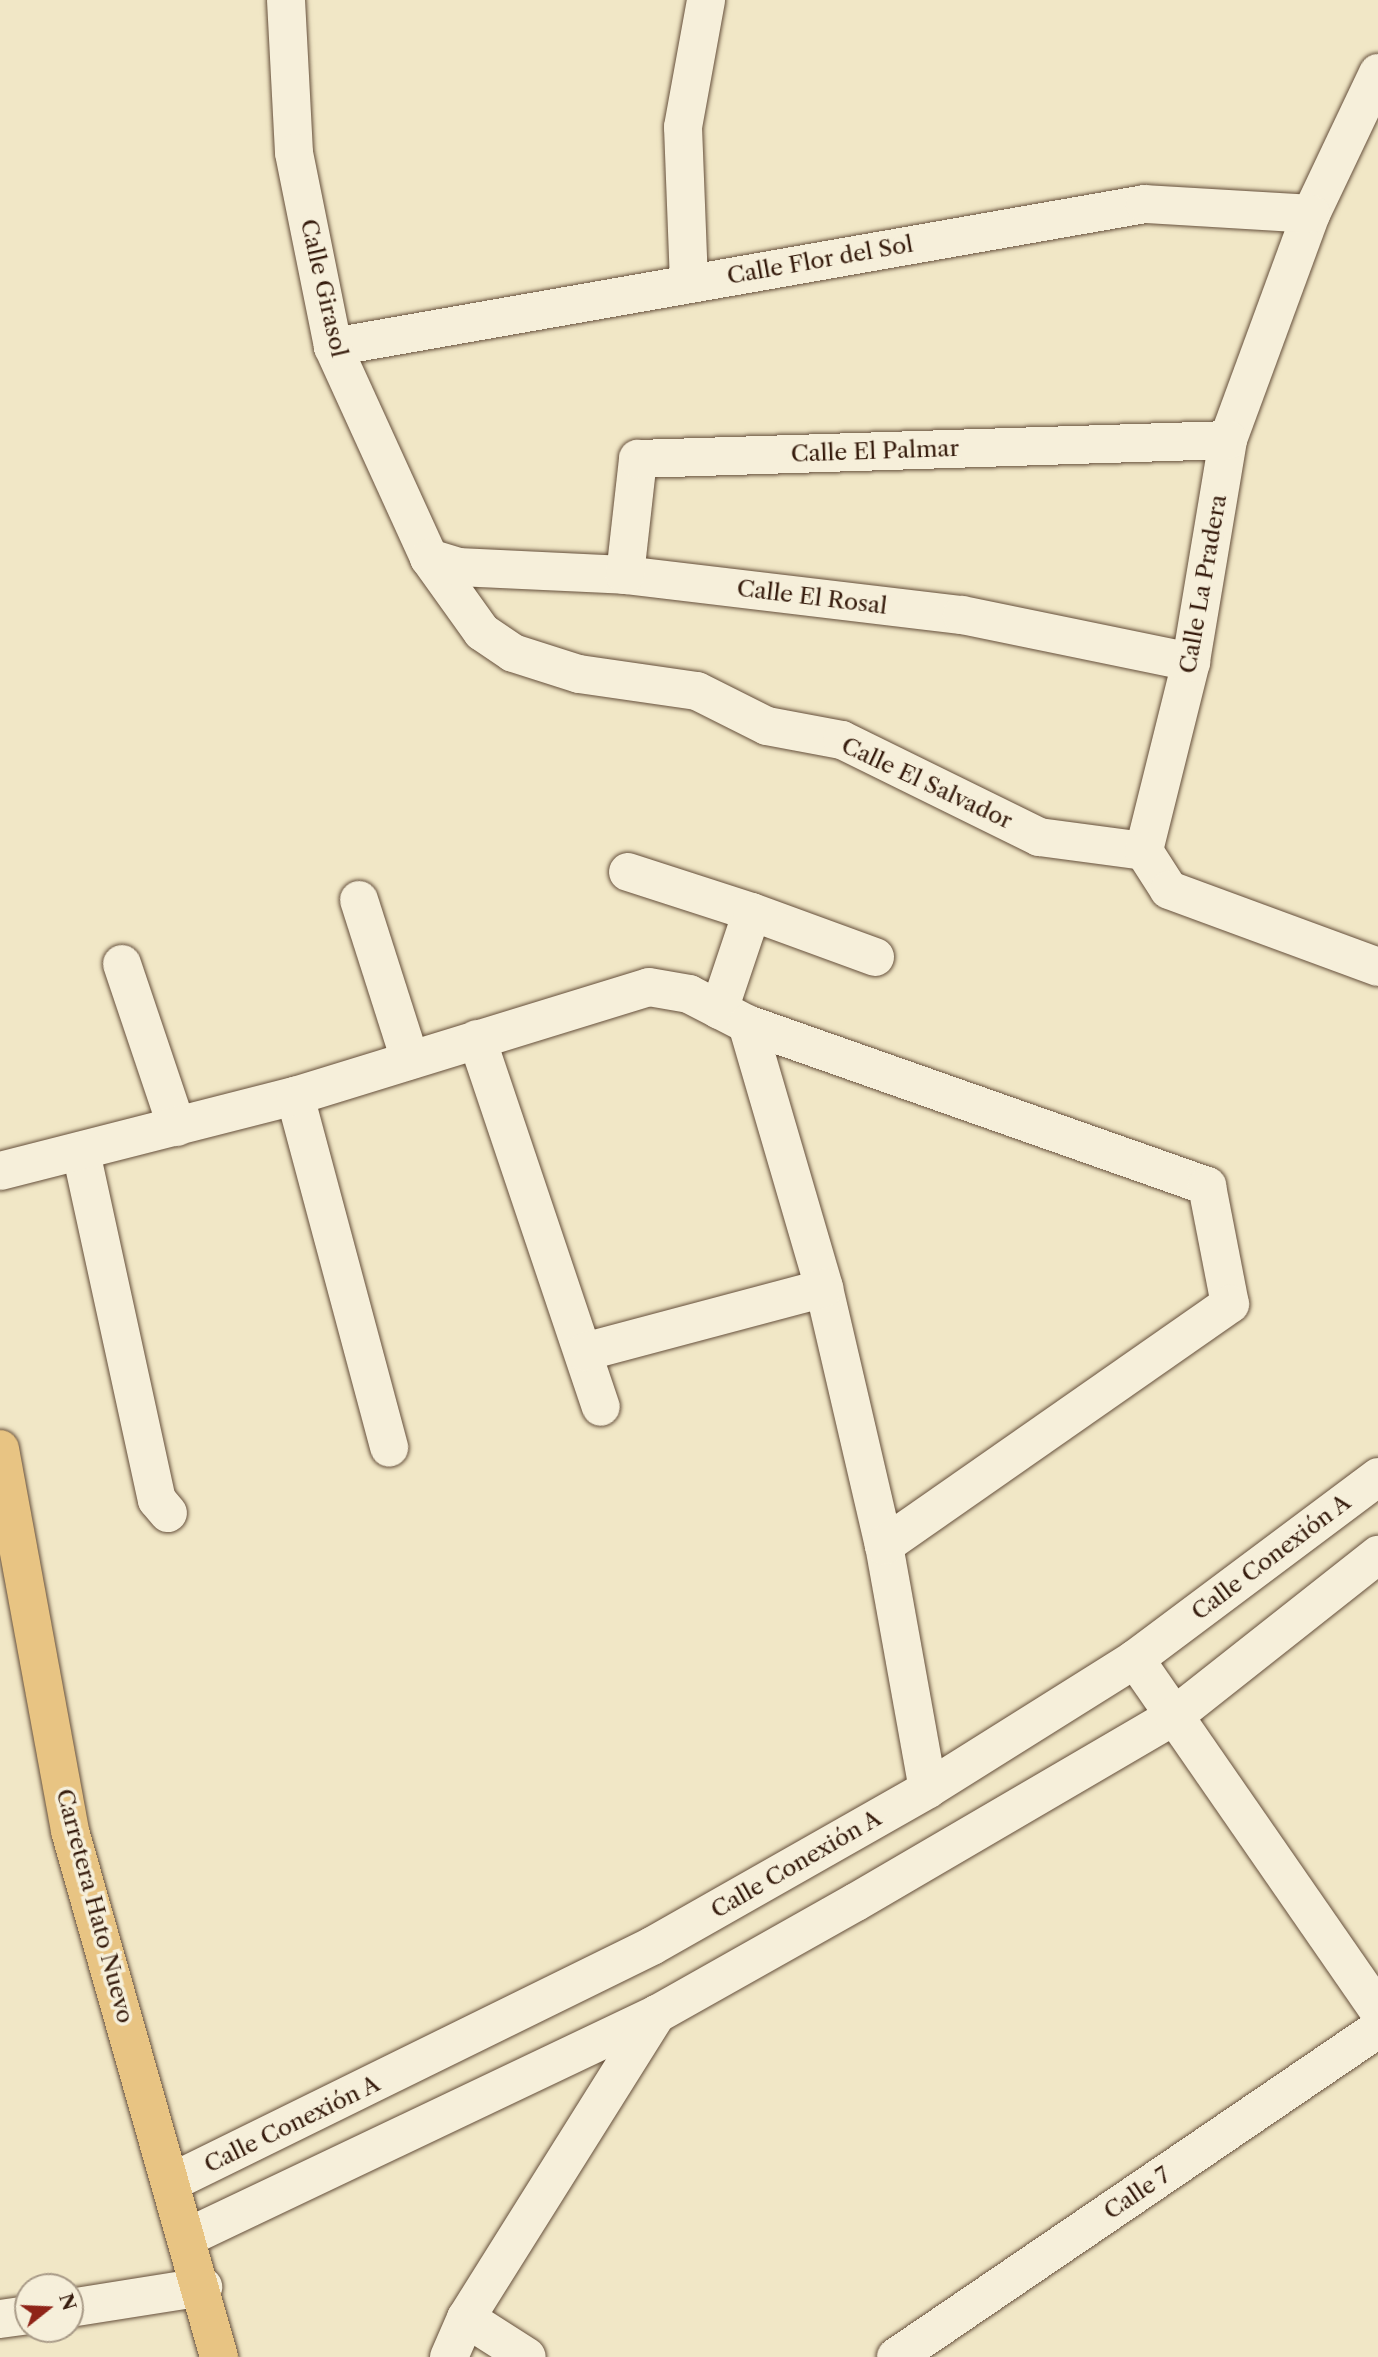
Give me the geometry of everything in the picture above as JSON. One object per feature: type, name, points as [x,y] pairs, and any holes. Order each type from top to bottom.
[{"type":"main road","name":"Carretera Hato Nuevo","points":[[0,1449],[70,1831],[203,2287],[219,2357]]},
{"type":"street","name":"Calle Girasol","points":[[286,0],[294,153],[333,347],[429,558]]},
{"type":"street","points":[[689,283],[683,127],[706,0]]},
{"type":"street","name":"Calle La Pradera","points":[[1144,850],[1191,662],[1228,440],[1311,214],[1378,73]]},
{"type":"street","name":"Calle Flor del Sol","points":[[333,347],[1145,204],[1311,214]]},
{"type":"street","name":"Calle El Palmar","points":[[625,575],[638,459],[1228,440]]},
{"type":"street","name":"Calle El Rosal","points":[[429,558],[458,567],[625,575],[962,615],[1191,662]]},
{"type":"street","name":"Calle El Salvador","points":[[429,558],[459,606],[513,653],[579,674],[696,691],[767,726],[842,740],[1039,837],[1144,850]]},
{"type":"street","points":[[1144,850],[1169,890],[1378,967]]},
{"type":"street","points":[[628,872],[752,912],[876,957]]},
{"type":"street","points":[[359,900],[410,1060]]},
{"type":"street","points":[[752,912],[733,1017],[824,1288],[884,1545],[928,1789]]},
{"type":"street","points":[[122,964],[177,1127]]},
{"type":"street","points":[[0,1171],[295,1096],[649,988],[689,995],[733,1017],[1195,1177],[1212,1194],[1230,1304],[884,1545]]},
{"type":"street","points":[[477,1040],[601,1407]]},
{"type":"street","points":[[295,1096],[389,1448]]},
{"type":"street","points":[[81,1152],[157,1500],[168,1513]]},
{"type":"street","points":[[584,1353],[824,1288]]},
{"type":"street","name":"Calle Conexión A","points":[[172,2182],[652,1946],[928,1789],[1135,1659],[1378,1477]]},
{"type":"street","points":[[188,2237],[657,2014],[1174,1716],[1378,1555]]},
{"type":"street","points":[[1135,1659],[1378,2010]]},
{"type":"street","points":[[449,2357],[466,2318],[657,2014]]},
{"type":"street","name":"Calle 7","points":[[896,2357],[1378,2029]]},
{"type":"street","points":[[84,2306],[203,2287]]},
{"type":"street","points":[[466,2318],[527,2357]]}]
